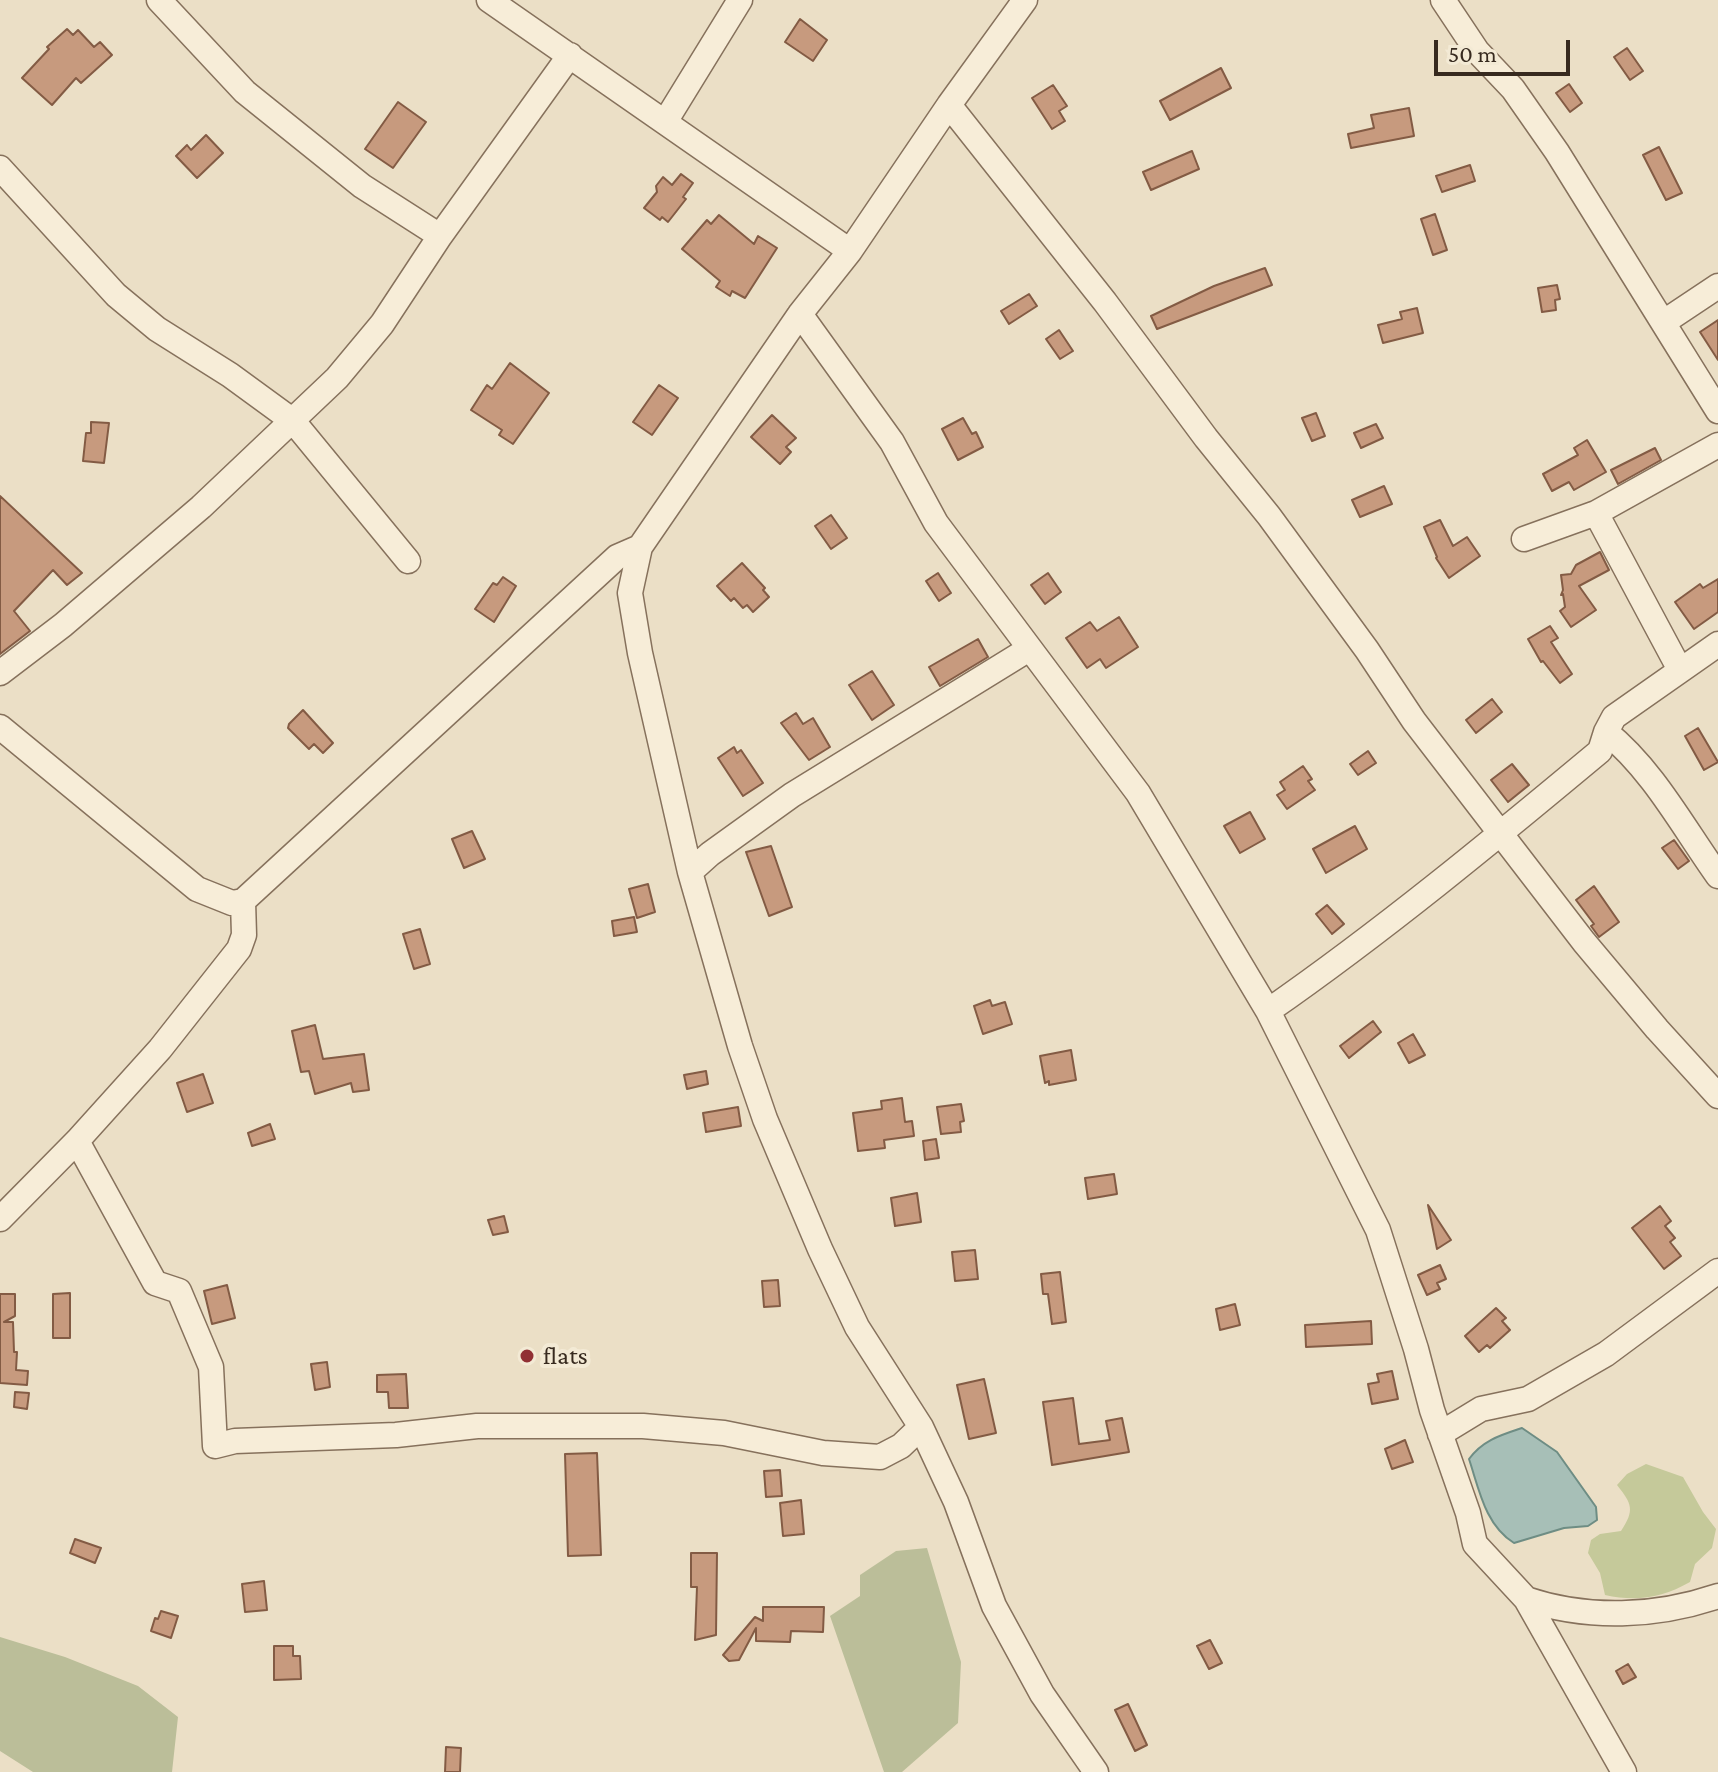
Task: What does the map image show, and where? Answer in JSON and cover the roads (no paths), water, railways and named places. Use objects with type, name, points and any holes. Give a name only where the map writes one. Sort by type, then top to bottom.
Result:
[{"type":"street","points":[[159,0],[245,92],[362,186],[440,236]]},
{"type":"street","points":[[489,0],[850,251]]},
{"type":"street","points":[[665,122],[740,0]]},
{"type":"street","points":[[1025,0],[850,251],[800,314],[640,547],[630,593],[640,653],[690,872],[740,1046],[765,1119],[857,1327],[921,1427],[956,1502],[994,1606],[1042,1694],[1096,1772]]},
{"type":"street","points":[[1443,0],[1477,51],[1513,89],[1557,152],[1718,411]]},
{"type":"street","points":[[0,673],[63,625],[190,517],[337,378],[382,324],[440,236],[570,55]]},
{"type":"street","points":[[949,105],[1269,516],[1367,650],[1414,721],[1584,942],[1718,1096]]},
{"type":"street","points":[[0,168],[116,295],[157,329],[230,375],[293,421],[408,561]]},
{"type":"street","points":[[1664,322],[1718,286]]},
{"type":"street","points":[[800,314],[892,442],[936,523],[1138,793],[1268,1011],[1378,1230],[1440,1434],[1468,1513],[1475,1544],[1526,1599],[1624,1772]]},
{"type":"street","points":[[1524,539],[1596,513],[1718,445]]},
{"type":"street","points":[[1596,513],[1680,670]]},
{"type":"street","points":[[0,727],[197,889],[232,903],[243,901],[617,557],[640,547]]},
{"type":"street","points":[[1268,1011],[1365,942],[1501,834],[1600,751],[1614,717],[1718,644]]},
{"type":"street","points":[[690,872],[792,795],[1029,649]]},
{"type":"street","points":[[1606,732],[1623,746],[1667,801],[1718,876]]},
{"type":"street","points":[[0,1219],[77,1141],[160,1049],[239,949],[244,935],[243,901]]},
{"type":"street","points":[[77,1141],[155,1283],[179,1291],[211,1367],[215,1446],[235,1441],[396,1435],[477,1426],[643,1426],[724,1433],[823,1453],[880,1457],[901,1446],[921,1427]]},
{"type":"street","points":[[1440,1434],[1481,1409],[1528,1399],[1593,1362],[1718,1271]]},
{"type":"street","points":[[1526,1599],[1559,1610],[1623,1614],[1685,1607],[1718,1596]]},
{"type":"water","points":[[1522,1428],[1557,1452],[1596,1507],[1597,1520],[1588,1526],[1564,1528],[1514,1543],[1496,1526],[1484,1506],[1469,1459],[1486,1443]]},
{"type":"place","name":"flats","points":[[527,1356]]}]
